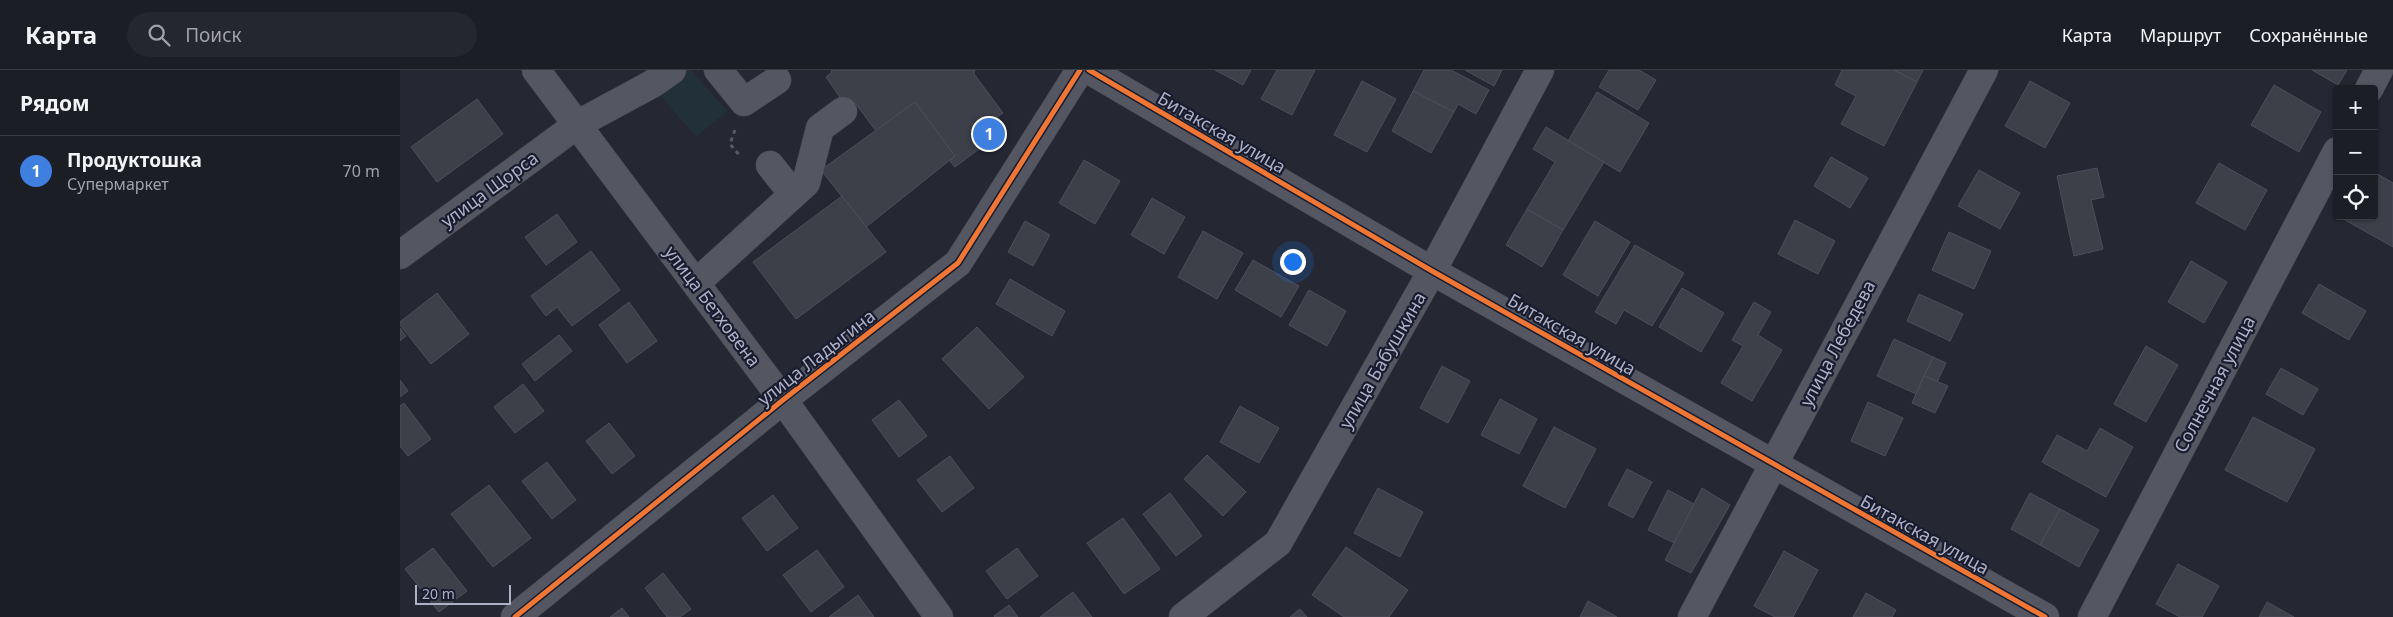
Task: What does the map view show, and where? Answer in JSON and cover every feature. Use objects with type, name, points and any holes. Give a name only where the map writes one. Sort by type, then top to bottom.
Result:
[{"type":"street","name":"улица Бетховена","points":[[536,70],[783,400],[939,617]]},
{"type":"street","name":"улица Щорса","points":[[400,255],[578,124],[652,84],[672,70]]},
{"type":"street","points":[[718,70],[744,102],[777,80]]},
{"type":"street","name":"улица Ладыгина","points":[[515,617],[783,400],[958,262],[1080,70]]},
{"type":"street","name":"Битакская улица","points":[[1089,70],[1432,271],[2045,617]]},
{"type":"street","name":"улица Бабушкина","points":[[1183,617],[1278,543],[1432,271],[1540,70]]},
{"type":"street","name":"улица Лебедева","points":[[1692,617],[1984,70]]},
{"type":"street","points":[[2371,85],[2379,70]]},
{"type":"street","points":[[696,283],[806,183],[820,128],[843,111]]},
{"type":"street","name":"Солнечная улица","points":[[2092,617],[2333,159]]},
{"type":"street","points":[[770,165],[793,194]]},
{"type":"path","points":[[744,102],[730,144],[756,175],[770,165]]},
{"type":"shaded area","points":[[679,70],[691,70],[727,111],[696,137],[655,89]]},
{"type":"building","points":[[831,70],[975,70],[974,74],[1003,113],[997,117],[1006,129],[955,167],[950,161],[955,156],[915,102],[876,131],[856,104],[844,103],[826,77],[832,72]]},
{"type":"building","points":[[1215,70],[1251,70],[1243,85]]},
{"type":"building","points":[[1277,70],[1315,70],[1292,115],[1261,99]]},
{"type":"building","points":[[1424,70],[1451,70],[1489,90],[1476,114],[1458,104],[1454,112],[1413,91]]},
{"type":"building","points":[[1465,70],[1502,70],[1494,86]]},
{"type":"building","points":[[1609,70],[1639,70],[1656,80],[1638,110],[1599,87]]},
{"type":"building","points":[[1842,70],[1894,70],[1917,82],[1884,146],[1841,124],[1856,96],[1835,85]]},
{"type":"building","points":[[1894,70],[1923,70],[1917,82]]},
{"type":"building","points":[[2312,70],[2347,70],[2338,85]]},
{"type":"building","points":[[1362,81],[1396,99],[1367,152],[1334,135]]},
{"type":"building","points":[[2030,81],[2070,103],[2045,148],[2005,126]]},
{"type":"building","points":[[2274,85],[2321,112],[2299,152],[2251,125]]},
{"type":"building","points":[[1413,91],[1454,112],[1431,153],[1392,131]]},
{"type":"building","points":[[1597,92],[1649,123],[1620,172],[1568,141]]},
{"type":"building","points":[[477,99],[503,134],[437,182],[411,147]]},
{"type":"building","points":[[915,102],[955,156],[866,227],[821,170]]},
{"type":"building","points":[[1546,127],[1604,162],[1563,230],[1527,209],[1555,162],[1533,149]]},
{"type":"building","points":[[1831,157],[1868,178],[1850,208],[1814,186]]},
{"type":"building","points":[[1084,160],[1120,181],[1095,224],[1059,203]]},
{"type":"building","points":[[2219,163],[2267,190],[2245,230],[2196,203]]},
{"type":"building","points":[[2097,168],[2104,197],[2091,200],[2103,249],[2074,256],[2057,176]]},
{"type":"building","points":[[1979,170],[2020,193],[2000,229],[1958,206]]},
{"type":"building","points":[[2378,174],[2393,183],[2393,247],[2345,220],[2378,220]]},
{"type":"building","points":[[842,196],[886,252],[796,319],[753,262]]},
{"type":"building","points":[[1152,198],[1185,217],[1164,254],[1131,235]]},
{"type":"building","points":[[1527,209],[1563,230],[1542,267],[1506,245]]},
{"type":"building","points":[[557,214],[577,242],[546,265],[525,237]]},
{"type":"building","points":[[1795,220],[1835,241],[1818,274],[1778,254]]},
{"type":"building","points":[[1025,221],[1050,235],[1033,266],[1008,252]]},
{"type":"building","points":[[1595,221],[1630,242],[1598,296],[1563,275]]},
{"type":"building","points":[[1203,231],[1243,253],[1217,299],[1178,277]]},
{"type":"building","points":[[1949,232],[1991,251],[1974,289],[1932,270]]},
{"type":"building","points":[[1635,245],[1684,273],[1652,326],[1624,310],[1616,324],[1595,312]]},
{"type":"building","points":[[591,251],[620,290],[572,326],[557,307],[546,316],[531,296]]},
{"type":"building","points":[[1253,260],[1299,286],[1281,317],[1235,290]]},
{"type":"building","points":[[2191,261],[2227,282],[2204,323],[2168,302]]},
{"type":"building","points":[[1010,279],[1065,311],[1052,336],[996,304]]},
{"type":"building","points":[[2319,284],[2366,311],[2349,340],[2302,313]]},
{"type":"building","points":[[1682,288],[1724,313],[1701,352],[1659,327]]},
{"type":"building","points":[[1309,290],[1346,311],[1327,346],[1289,325]]},
{"type":"building","points":[[437,293],[469,334],[431,364],[400,325],[400,322]]},
{"type":"building","points":[[1919,294],[1963,314],[1950,341],[1907,321]]},
{"type":"building","points":[[629,302],[657,341],[627,363],[599,325]]},
{"type":"building","points":[[1754,302],[1771,312],[1758,335],[1782,350],[1752,401],[1721,383],[1743,346],[1732,340]]},
{"type":"building","points":[[977,327],[1024,377],[989,409],[942,359]]},
{"type":"building","points":[[400,328],[406,336],[400,341]]},
{"type":"building","points":[[559,335],[572,351],[535,381],[522,364]]},
{"type":"building","points":[[1894,339],[1933,357],[1916,394],[1877,376]]},
{"type":"building","points":[[2146,346],[2178,365],[2146,422],[2114,404]]},
{"type":"building","points":[[1933,357],[1946,363],[1937,382],[1924,376]]},
{"type":"building","points":[[1442,366],[1470,381],[1448,423],[1420,408]]},
{"type":"building","points":[[2281,368],[2318,389],[2303,415],[2266,394]]},
{"type":"building","points":[[1924,376],[1948,386],[1935,413],[1912,403]]},
{"type":"building","points":[[400,380],[408,391],[400,397]]},
{"type":"building","points":[[523,384],[544,411],[515,433],[494,407]]},
{"type":"building","points":[[1500,399],[1537,419],[1519,454],[1481,435]]},
{"type":"building","points":[[899,400],[927,436],[899,457],[872,420]]},
{"type":"building","points":[[1868,402],[1903,418],[1885,456],[1851,441]]},
{"type":"building","points":[[404,403],[431,439],[408,456],[400,446],[400,406]]},
{"type":"building","points":[[1240,406],[1279,428],[1259,463],[1220,442]]},
{"type":"building","points":[[2253,417],[2315,449],[2287,502],[2225,470]]},
{"type":"building","points":[[609,423],[635,456],[612,474],[586,441]]},
{"type":"building","points":[[1554,427],[1596,449],[1565,508],[1523,486]]},
{"type":"building","points":[[2100,428],[2133,447],[2106,497],[2042,462],[2057,435],[2087,451]]},
{"type":"building","points":[[1207,455],[1246,492],[1223,516],[1184,479]]},
{"type":"building","points":[[950,456],[974,488],[942,512],[917,480]]},
{"type":"building","points":[[547,462],[576,500],[552,519],[522,481]]},
{"type":"building","points":[[1627,469],[1652,482],[1633,518],[1608,505]]},
{"type":"building","points":[[489,485],[531,538],[493,567],[451,514]]},
{"type":"building","points":[[1378,488],[1423,512],[1400,557],[1354,533]]},
{"type":"building","points":[[1702,488],[1730,505],[1691,573],[1665,560]]},
{"type":"building","points":[[1668,490],[1694,504],[1674,543],[1648,530]]},
{"type":"building","points":[[1170,493],[1202,536],[1176,556],[1143,514]]},
{"type":"building","points":[[2030,493],[2060,509],[2040,545],[2011,529]]},
{"type":"building","points":[[773,495],[798,528],[767,551],[742,518]]},
{"type":"building","points":[[2060,509],[2099,530],[2079,567],[2040,545]]},
{"type":"building","points":[[1123,518],[1160,569],[1124,594],[1087,543]]},
{"type":"building","points":[[1346,547],[1408,590],[1389,617],[1344,617],[1312,595]]},
{"type":"building","points":[[433,548],[467,591],[439,612],[405,569]]},
{"type":"building","points":[[1017,548],[1038,576],[1007,599],[986,571]]},
{"type":"building","points":[[817,550],[844,587],[811,612],[783,575]]},
{"type":"building","points":[[1784,551],[1818,570],[1793,617],[1775,617],[1754,606]]},
{"type":"building","points":[[2178,564],[2219,586],[2202,617],[2180,617],[2156,604]]},
{"type":"building","points":[[663,573],[691,609],[680,617],[667,617],[645,588]]},
{"type":"building","points":[[1073,592],[1092,617],[1040,617]]},
{"type":"building","points":[[1866,593],[1896,610],[1892,617],[1853,617]]},
{"type":"building","points":[[858,595],[874,617],[829,617]]},
{"type":"building","points":[[1588,601],[1617,617],[1580,617]]},
{"type":"building","points":[[2267,602],[2294,617],[2259,617]]},
{"type":"building","points":[[1009,605],[1018,617],[994,616]]},
{"type":"building","points":[[622,608],[629,617],[610,617]]},
{"type":"building","points":[[1300,609],[1307,617],[1290,617]]},
{"type":"cycle path","points":[[515,617],[783,400],[958,263],[1080,70]]},
{"type":"cycle path","points":[[1089,70],[1432,271],[2045,617]]},
{"type":"place","name":"Продуктошка","points":[[989,134]]}]
